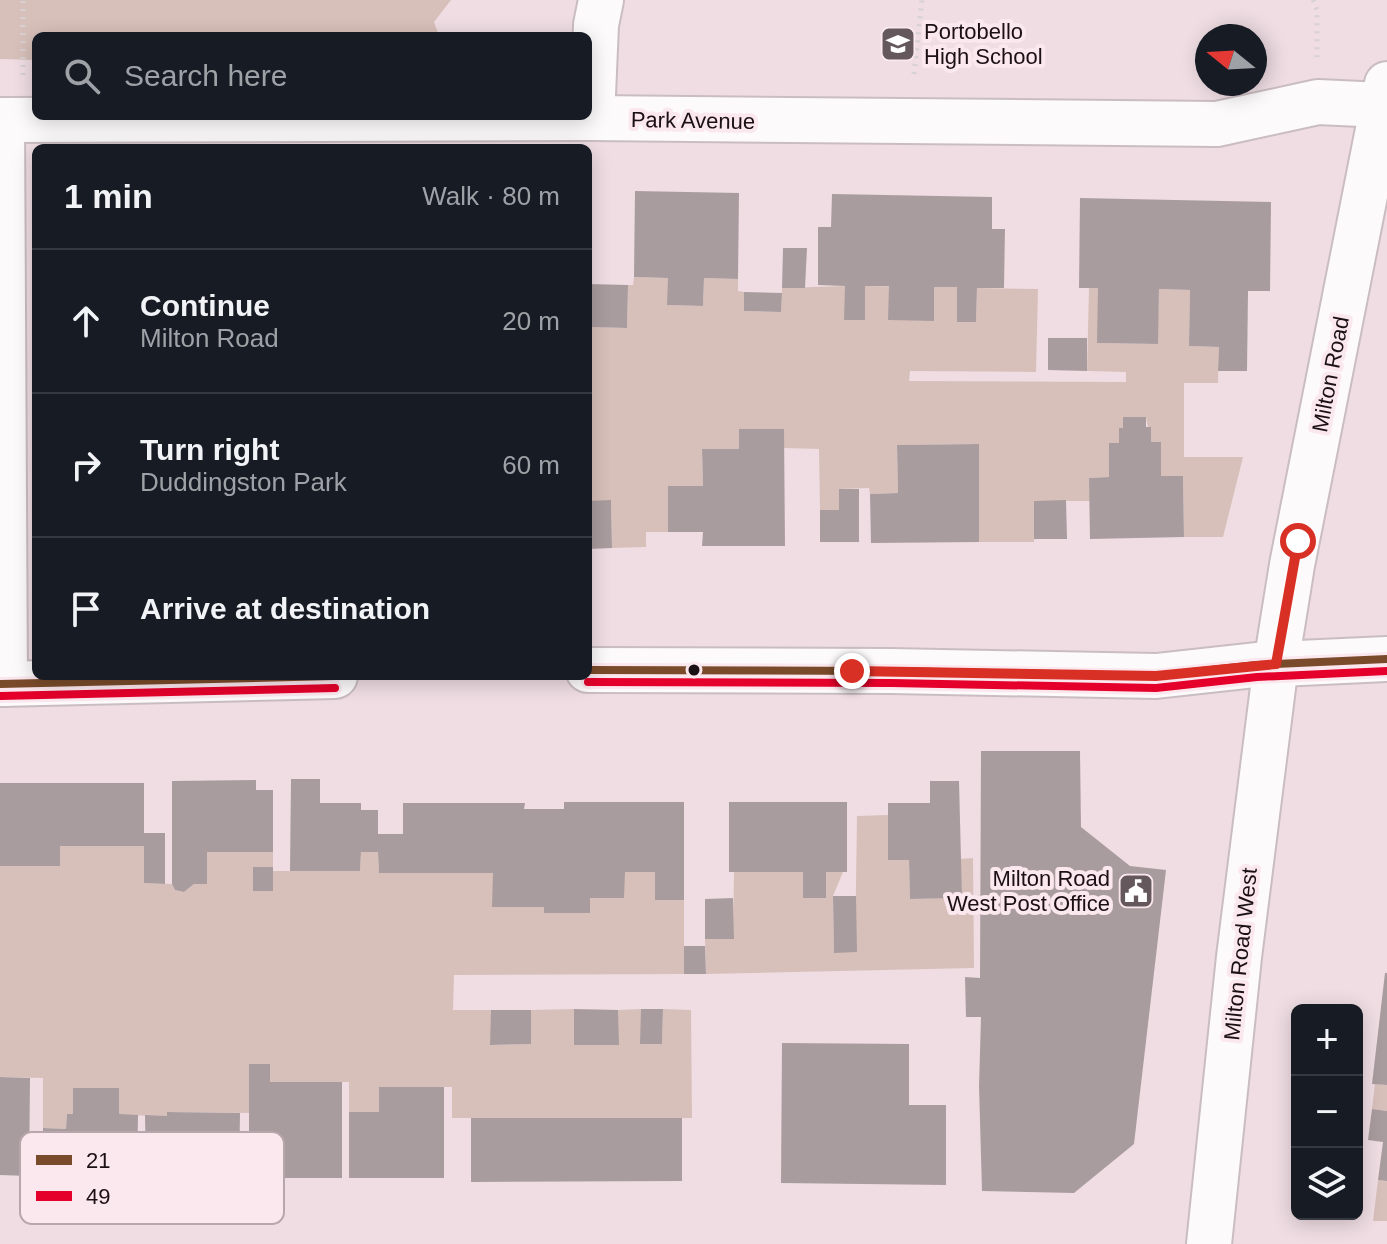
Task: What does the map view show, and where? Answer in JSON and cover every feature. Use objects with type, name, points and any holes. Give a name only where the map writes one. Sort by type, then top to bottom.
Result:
[{"type":"main road","points":[[592,118],[596,25],[601,0]]},
{"type":"main road","name":"Park Avenue","points":[[592,118],[1217,124],[1318,102],[1385,95]]},
{"type":"main road","name":"Milton Road","points":[[1276,664],[1292,565],[1385,95]]},
{"type":"main road","name":"Park Avenue","points":[[8,120],[32,120]]},
{"type":"main road","points":[[8,120],[2,684],[168,680]]},
{"type":"main road","points":[[592,670],[1156,676],[1276,664],[1387,659]]},
{"type":"main road","name":"Milton Road West","points":[[1209,1244],[1241,942],[1276,664]]},
{"type":"path","points":[[8,120],[23,0]]},
{"type":"path","points":[[910,123],[922,0]]},
{"type":"path","points":[[1313,0],[1317,10],[1318,102]]},
{"type":"shaded area","points":[[0,0],[451,0],[434,22],[438,32],[32,32],[32,60],[0,59]]},
{"type":"shaded area","points":[[634,277],[668,278],[668,305],[703,306],[704,278],[738,279],[738,291],[744,292],[744,311],[781,312],[782,288],[845,286],[865,320],[865,286],[957,287],[957,322],[976,322],[977,288],[1038,289],[1036,372],[910,371],[909,381],[1126,382],[1126,372],[1087,371],[1089,288],[1098,288],[1098,343],[1157,344],[1159,289],[1190,290],[1189,346],[1219,347],[1218,383],[1184,383],[1184,457],[1243,457],[1223,537],[1184,537],[1183,476],[1161,476],[1161,442],[1151,442],[1146,417],[1124,417],[1123,428],[1119,429],[1119,443],[1109,444],[1109,477],[1089,478],[1090,501],[1034,501],[1034,542],[979,542],[978,444],[897,445],[898,493],[870,494],[869,488],[840,489],[839,510],[820,510],[819,449],[784,448],[784,429],[739,429],[739,449],[702,449],[703,486],[668,486],[668,532],[646,532],[646,547],[612,548],[611,501],[592,501],[592,327],[627,328],[628,285],[633,285]]},
{"type":"shaded area","points":[[888,815],[909,860],[910,899],[961,898],[960,859],[973,858],[974,968],[706,974],[705,939],[733,939],[734,872],[803,872],[803,898],[825,898],[826,872],[843,872],[833,896],[834,952],[855,952],[857,816]]},
{"type":"shaded area","points":[[60,846],[144,846],[144,883],[172,884],[175,890],[184,892],[194,884],[207,884],[207,852],[273,852],[273,867],[253,867],[253,891],[272,891],[273,871],[360,871],[361,852],[378,852],[379,873],[493,873],[493,907],[544,907],[544,913],[589,913],[590,898],[625,872],[655,872],[655,900],[684,900],[684,974],[454,975],[453,1010],[491,1010],[491,1045],[531,1044],[531,1010],[574,1009],[618,1045],[618,1010],[641,1009],[641,1044],[662,1044],[663,1009],[691,1010],[692,1118],[452,1118],[452,1087],[380,1087],[379,1112],[349,1112],[349,1082],[270,1082],[270,1064],[250,1064],[249,1113],[167,1112],[167,1116],[67,1114],[66,1129],[43,1128],[43,1078],[0,1077],[0,866],[60,866]]},
{"type":"shaded area","points":[[1375,1084],[1387,1085],[1387,1111],[1372,1109]]},
{"type":"shaded area","points":[[1378,1180],[1387,1181],[1387,1221],[1373,1221]]},
{"type":"building","points":[[635,191],[739,193],[738,279],[704,278],[703,306],[667,305],[668,278],[634,277]]},
{"type":"building","points":[[832,194],[992,197],[992,229],[1005,229],[1004,288],[977,288],[976,322],[957,322],[957,287],[934,287],[934,321],[888,320],[889,286],[865,286],[865,320],[844,320],[845,286],[818,285],[818,227],[831,227]]},
{"type":"building","points":[[1080,198],[1271,202],[1270,291],[1248,291],[1247,371],[1218,371],[1219,347],[1189,346],[1190,290],[1159,289],[1158,344],[1097,343],[1098,288],[1079,288]]},
{"type":"building","points":[[783,248],[807,248],[805,288],[782,288]]},
{"type":"building","points":[[592,284],[628,285],[627,328],[592,327]]},
{"type":"building","points":[[744,292],[782,293],[781,312],[744,311]]},
{"type":"building","points":[[1048,338],[1087,338],[1087,371],[1048,370]]},
{"type":"building","points":[[1123,417],[1146,417],[1146,427],[1151,427],[1151,442],[1161,442],[1161,476],[1183,476],[1184,537],[1090,539],[1089,478],[1109,477],[1109,443],[1119,443]]},
{"type":"building","points":[[739,429],[784,429],[785,546],[702,546],[703,532],[668,532],[668,486],[703,486],[702,449],[739,449]]},
{"type":"building","points":[[979,444],[979,542],[871,543],[870,494],[898,493],[897,445]]},
{"type":"building","points":[[839,489],[859,489],[859,542],[820,542],[820,510],[839,510]]},
{"type":"building","points":[[611,500],[612,548],[592,549],[592,501]]},
{"type":"building","points":[[1066,500],[1067,539],[1034,539],[1034,501]]},
{"type":"building","points":[[981,751],[1080,751],[1081,827],[1130,866],[1166,870],[1134,1144],[1074,1193],[982,1191],[981,1017],[966,1017],[965,977],[980,978]]},
{"type":"building","points":[[291,779],[320,779],[320,803],[361,803],[361,810],[378,810],[378,834],[403,834],[403,803],[525,803],[524,809],[564,809],[564,802],[684,802],[684,900],[655,900],[655,872],[625,872],[624,898],[590,898],[590,913],[544,913],[544,907],[492,907],[493,873],[379,873],[378,852],[361,852],[360,871],[290,871]]},
{"type":"building","points":[[256,780],[256,790],[273,790],[273,852],[207,852],[207,884],[194,884],[184,892],[175,890],[172,884],[172,781]]},
{"type":"building","points":[[930,781],[959,781],[962,898],[910,899],[909,860],[888,860],[888,803],[930,803]]},
{"type":"building","points":[[0,783],[144,783],[144,833],[165,833],[165,884],[144,883],[144,846],[60,846],[60,866],[0,866]]},
{"type":"building","points":[[729,802],[847,802],[847,872],[826,872],[826,898],[803,898],[803,872],[729,872]]},
{"type":"building","points":[[253,867],[273,867],[273,891],[253,891]]},
{"type":"building","points":[[833,896],[856,896],[857,952],[834,953]]},
{"type":"building","points":[[733,898],[734,939],[705,939],[705,899]]},
{"type":"building","points":[[684,946],[705,946],[706,974],[684,974]]},
{"type":"building","points":[[1387,973],[1387,1085],[1372,1084]]},
{"type":"building","points":[[574,1009],[618,1010],[619,1045],[574,1045]]},
{"type":"building","points":[[641,1009],[663,1009],[662,1044],[640,1044]]},
{"type":"building","points":[[491,1010],[531,1010],[531,1044],[490,1045]]},
{"type":"building","points":[[782,1043],[909,1044],[909,1105],[946,1105],[946,1185],[781,1183]]},
{"type":"building","points":[[249,1064],[270,1064],[270,1082],[342,1082],[342,1178],[284,1178],[284,1132],[249,1132]]},
{"type":"building","points":[[0,1077],[30,1078],[29,1132],[20,1132],[20,1176],[0,1175]]},
{"type":"building","points":[[379,1087],[444,1087],[444,1178],[349,1178],[349,1112],[379,1112]]},
{"type":"building","points":[[73,1088],[119,1088],[119,1114],[138,1115],[138,1132],[43,1132],[43,1128],[66,1129],[67,1114],[73,1114]]},
{"type":"building","points":[[1372,1109],[1387,1111],[1387,1181],[1378,1180],[1383,1142],[1368,1140]]},
{"type":"building","points":[[167,1112],[240,1113],[240,1132],[145,1132],[145,1115],[167,1116]]},
{"type":"building","points":[[471,1118],[682,1118],[682,1181],[471,1182]]},
{"type":"transit line","name":"21","points":[[592,670],[1156,676],[1256,665],[1387,659]]},
{"type":"transit line","name":"49","points":[[588,682],[1156,688],[1257,677],[1387,671]]},
{"type":"transit line","name":"21","points":[[0,684],[168,680]]},
{"type":"transit line","name":"49","points":[[0,696],[335,688]]},
{"type":"place","name":"Portobello High School","points":[[898,44]]},
{"type":"place","name":"Milton Road West Post Office","points":[[1136,891]]},
{"type":"route","points":[[852,671],[1156,676],[1276,664],[1298,541]]}]
